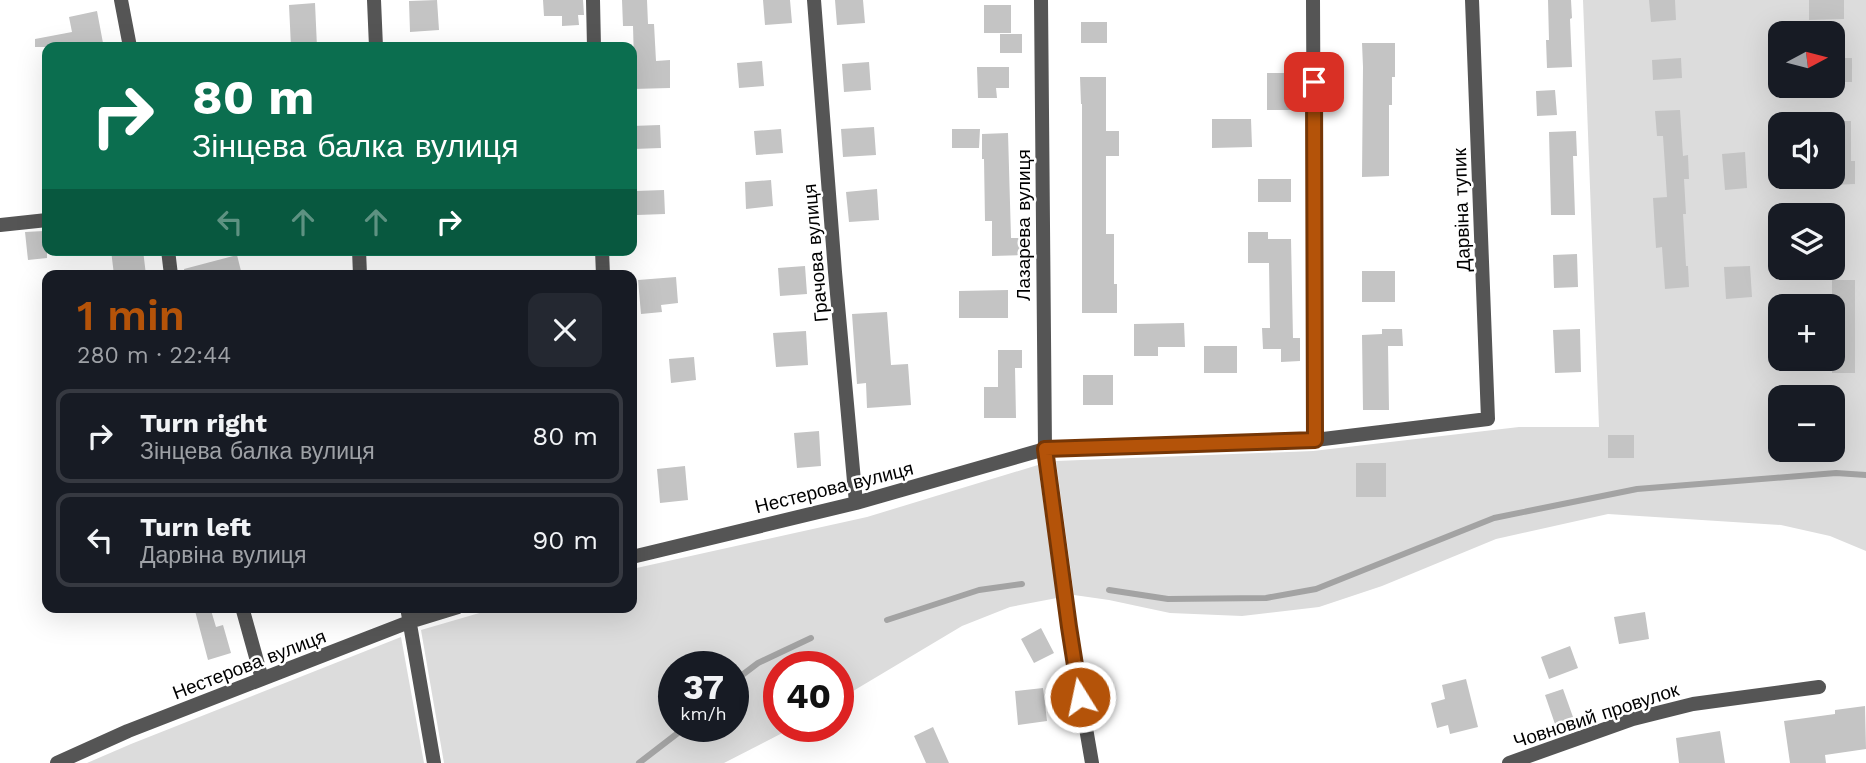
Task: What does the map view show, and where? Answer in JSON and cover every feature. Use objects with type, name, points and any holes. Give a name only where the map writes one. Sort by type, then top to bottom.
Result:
[{"type":"street","points":[[121,0],[129,42]]},
{"type":"street","points":[[374,0],[376,42]]},
{"type":"street","points":[[593,0],[594,42]]},
{"type":"street","name":"Грачова вулиця","points":[[814,0],[856,503]]},
{"type":"street","name":"Лазарева вулиця","points":[[1041,0],[1045,449]]},
{"type":"street","points":[[1313,0],[1315,440]]},
{"type":"street","name":"Дарвіна тупик","points":[[1472,0],[1488,419]]},
{"type":"street","points":[[0,225],[42,221]]},
{"type":"street","name":"Нестерова вулиця","points":[[637,556],[856,503],[1045,449],[1315,440],[1488,419]]},
{"type":"street","points":[[1045,449],[1073,653],[1092,763]]},
{"type":"street","points":[[244,613],[262,679]]},
{"type":"street","points":[[408,614],[434,763]]},
{"type":"street","name":"Нестерова вулиця","points":[[57,763],[262,679],[408,614]]},
{"type":"street","name":"Човновий провулок","points":[[1509,763],[1633,719],[1681,707],[1819,687]]},
{"type":"shaded area","points":[[1583,0],[1866,0],[1866,551],[1830,536],[1781,525],[1608,514],[1496,539],[1382,586],[1319,607],[1242,616],[1170,613],[1074,595],[1056,461],[1313,451],[1519,427],[1599,427]]},
{"type":"shaded area","points":[[1038,465],[1057,598],[1010,607],[962,626],[854,690],[854,651],[763,651],[765,742],[724,763],[444,763],[421,630],[479,613],[637,613],[637,568],[867,517]]},
{"type":"shaded area","points":[[401,637],[424,763],[87,763],[131,744]]},
{"type":"building","points":[[437,0],[439,30],[410,32],[409,1]]},
{"type":"building","points":[[543,0],[583,0],[584,15],[578,15],[579,25],[562,26],[562,16],[544,16]]},
{"type":"building","points":[[622,0],[647,0],[648,24],[654,24],[656,61],[670,60],[670,88],[637,89],[637,42],[633,42],[633,26],[623,26]]},
{"type":"building","points":[[763,0],[790,0],[792,23],[765,25]]},
{"type":"building","points":[[835,0],[863,0],[865,23],[837,25]]},
{"type":"building","points":[[1548,0],[1571,0],[1572,67],[1547,68]]},
{"type":"building","points":[[1649,0],[1675,0],[1676,20],[1651,22]]},
{"type":"building","points":[[1809,0],[1844,0],[1844,19],[1809,20]]},
{"type":"building","points":[[315,3],[317,42],[291,42],[289,5]]},
{"type":"building","points":[[984,5],[1011,5],[1011,33],[984,33]]},
{"type":"building","points":[[97,11],[103,42],[42,42],[42,47],[35,47],[35,39],[72,32],[69,17]]},
{"type":"building","points":[[1081,22],[1107,22],[1107,43],[1081,43]]},
{"type":"building","points":[[1000,34],[1022,34],[1022,53],[1000,53]]},
{"type":"building","points":[[1362,43],[1395,43],[1395,77],[1392,77],[1392,105],[1389,105],[1389,176],[1362,177]]},
{"type":"building","points":[[1681,58],[1682,78],[1653,80],[1652,60]]},
{"type":"building","points":[[1845,58],[1852,58],[1852,82],[1845,82]]},
{"type":"building","points":[[762,61],[764,86],[739,88],[737,63]]},
{"type":"building","points":[[869,62],[871,90],[844,92],[842,64]]},
{"type":"building","points":[[977,67],[1009,67],[1009,88],[996,88],[997,98],[978,98]]},
{"type":"building","points":[[1267,73],[1293,73],[1293,110],[1267,110]]},
{"type":"building","points":[[1080,77],[1106,77],[1106,131],[1119,131],[1119,156],[1106,156],[1106,234],[1114,234],[1117,313],[1082,313]]},
{"type":"building","points":[[1555,90],[1557,115],[1537,116],[1536,91]]},
{"type":"building","points":[[1680,110],[1683,156],[1688,155],[1689,179],[1684,179],[1686,214],[1683,214],[1689,287],[1665,289],[1662,247],[1656,248],[1653,198],[1667,197],[1663,136],[1657,136],[1655,111]]},
{"type":"building","points":[[1212,119],[1251,119],[1252,147],[1212,148]]},
{"type":"building","points":[[1845,121],[1851,121],[1851,161],[1855,161],[1855,184],[1845,184]]},
{"type":"building","points":[[660,125],[661,148],[637,149],[637,126]]},
{"type":"building","points":[[874,127],[876,155],[843,157],[841,129]]},
{"type":"building","points":[[781,129],[783,153],[756,155],[754,131]]},
{"type":"building","points":[[952,129],[980,129],[979,148],[952,148]]},
{"type":"building","points":[[1576,131],[1577,156],[1573,156],[1575,215],[1551,215],[1549,132]]},
{"type":"building","points":[[1008,133],[1011,238],[1024,238],[1024,255],[992,256],[992,221],[985,221],[982,134]]},
{"type":"building","points":[[1745,152],[1747,188],[1725,190],[1722,154]]},
{"type":"building","points":[[1258,179],[1291,179],[1291,202],[1258,202]]},
{"type":"building","points":[[771,180],[773,206],[746,209],[745,182]]},
{"type":"building","points":[[877,189],[879,220],[849,222],[846,192]]},
{"type":"building","points":[[664,190],[665,214],[637,215],[637,191]]},
{"type":"building","points":[[42,231],[42,256],[47,258],[28,260],[25,232]]},
{"type":"building","points":[[1248,232],[1268,232],[1268,239],[1291,239],[1293,338],[1300,338],[1300,361],[1281,362],[1281,349],[1263,349],[1262,328],[1270,328],[1269,263],[1248,263]]},
{"type":"building","points":[[1577,254],[1578,287],[1554,288],[1553,255]]},
{"type":"building","points":[[112,256],[144,256],[145,270],[113,270]]},
{"type":"building","points":[[237,256],[241,270],[184,270]]},
{"type":"building","points":[[805,266],[807,294],[780,296],[778,268]]},
{"type":"building","points":[[1750,266],[1752,297],[1726,299],[1724,267]]},
{"type":"building","points":[[1362,271],[1395,271],[1395,302],[1362,302]]},
{"type":"building","points":[[676,277],[678,303],[661,305],[662,312],[641,314],[638,280]]},
{"type":"building","points":[[1832,280],[1855,280],[1855,373],[1832,373],[1845,371],[1845,294],[1832,294]]},
{"type":"building","points":[[1008,290],[1008,318],[959,318],[959,291]]},
{"type":"building","points":[[887,312],[891,365],[908,364],[911,405],[867,408],[866,383],[857,384],[852,314]]},
{"type":"building","points":[[1184,323],[1185,347],[1158,347],[1158,356],[1134,356],[1134,324]]},
{"type":"building","points":[[1382,329],[1402,329],[1403,346],[1388,346],[1389,410],[1363,410],[1362,335],[1382,334]]},
{"type":"building","points":[[1580,329],[1581,372],[1555,373],[1553,330]]},
{"type":"building","points":[[806,331],[808,365],[776,367],[773,333]]},
{"type":"building","points":[[1204,346],[1237,346],[1237,373],[1204,373]]},
{"type":"building","points":[[998,350],[1022,350],[1022,368],[1015,368],[1016,418],[984,418],[984,387],[998,387]]},
{"type":"building","points":[[694,357],[696,380],[671,383],[669,359]]},
{"type":"building","points":[[1083,375],[1113,375],[1113,405],[1083,405]]},
{"type":"building","points":[[819,431],[821,466],[797,468],[794,433]]},
{"type":"building","points":[[1608,435],[1634,435],[1634,458],[1608,458]]},
{"type":"building","points":[[1356,463],[1386,463],[1386,497],[1356,497]]},
{"type":"building","points":[[685,466],[688,500],[660,503],[657,469]]},
{"type":"building","points":[[1645,612],[1649,639],[1619,644],[1614,617]]},
{"type":"building","points":[[196,613],[212,613],[216,627],[223,625],[231,653],[208,660]]},
{"type":"building","points":[[1041,628],[1054,653],[1034,663],[1021,639]]},
{"type":"building","points":[[1570,646],[1578,668],[1549,679],[1541,657]]},
{"type":"building","points":[[1466,679],[1478,727],[1450,734],[1448,725],[1437,728],[1431,703],[1445,699],[1442,685]]},
{"type":"building","points":[[1043,688],[1047,721],[1018,725],[1015,691]]},
{"type":"building","points":[[1563,689],[1573,717],[1555,724],[1545,695]]},
{"type":"building","points":[[1865,706],[1866,749],[1825,755],[1826,763],[1790,763],[1784,721],[1835,714],[1835,710]]},
{"type":"building","points":[[933,727],[949,763],[926,763],[914,736]]},
{"type":"building","points":[[1720,731],[1725,763],[1679,763],[1676,738]]},
{"type":"waterway","points":[[1109,590],[1168,599],[1266,598],[1316,589],[1494,518],[1637,489],[1836,473],[1866,475]]},
{"type":"waterway","points":[[887,620],[979,590],[1022,584]]},
{"type":"waterway","points":[[749,670],[811,638]]},
{"type":"waterway","points":[[639,763],[666,742]]},
{"type":"route","points":[[1080,697],[1045,449],[1315,440],[1314,82]]}]
